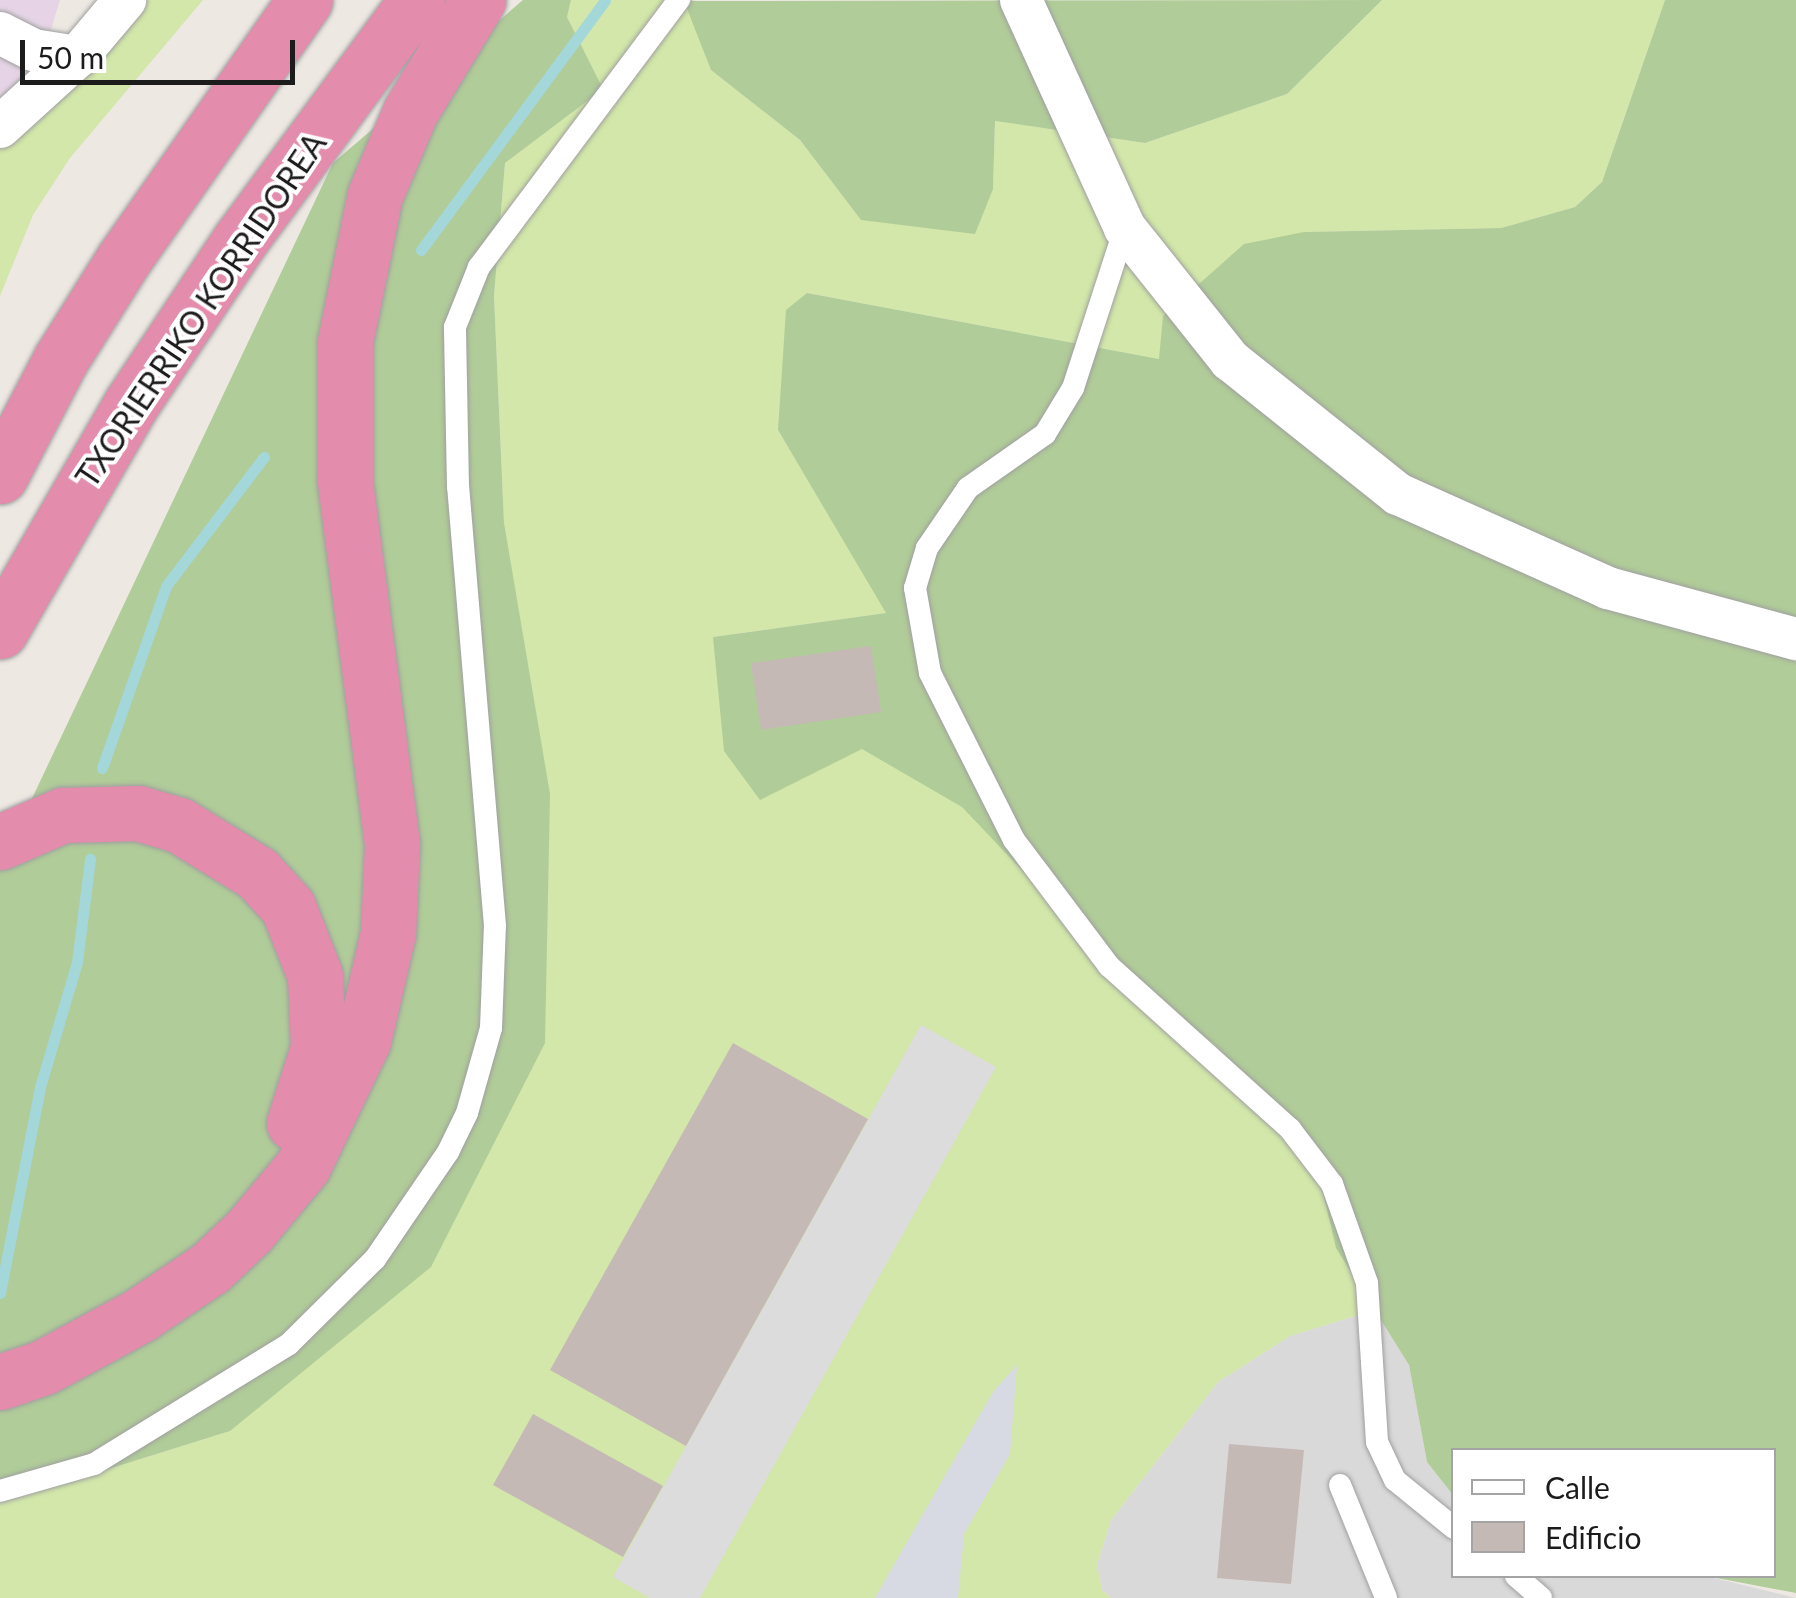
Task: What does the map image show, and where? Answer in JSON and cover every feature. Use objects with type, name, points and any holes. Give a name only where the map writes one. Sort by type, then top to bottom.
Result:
[{"type":"highway","points":[[0,447],[305,0]]},
{"type":"highway","name":"TXORIERRIKO KORRIDOREA","points":[[0,631],[131,404],[240,240],[418,0]]},
{"type":"highway","points":[[0,1382],[44,1368],[140,1315],[210,1268],[303,1166],[344,1086],[382,969],[391,891],[390,799],[345,480],[345,342],[376,195],[410,112],[478,0]]},
{"type":"highway","points":[[0,476],[61,359]]},
{"type":"highway","points":[[0,842],[63,815],[106,810],[178,825],[267,884],[303,936],[315,976],[318,1048],[294,1123],[259,1182],[140,1315]]},
{"type":"street","points":[[0,128],[76,57],[126,0]]},
{"type":"street","points":[[1021,0],[1125,228],[1230,360],[1398,494],[1608,588],[1796,639]]},
{"type":"street","points":[[0,33],[32,50],[76,57]]},
{"type":"lane","points":[[0,1491],[104,1459],[288,1344],[375,1259],[467,1114],[491,1028],[496,958],[457,470],[456,327],[478,267],[679,0]]},
{"type":"lane","points":[[1125,228],[1073,388],[1045,434],[968,488],[926,548],[915,588],[930,673],[1014,840],[1110,966],[1290,1129],[1332,1184],[1366,1283],[1384,1462],[1409,1495],[1451,1526]]},
{"type":"lane","points":[[1340,1485],[1386,1598]]},
{"type":"lane","points":[[1518,1578],[1541,1598]]},
{"type":"shaded area","points":[[0,0],[60,0],[29,101],[0,127]]},
{"type":"shaded area","points":[[921,1025],[996,1067],[700,1598],[650,1598],[613,1577]]},
{"type":"shaded area","points":[[1375,1310],[1409,1365],[1427,1462],[1451,1492],[1451,1578],[1714,1578],[1796,1598],[1111,1598],[1102,1590],[1097,1565],[1111,1520],[1218,1382],[1290,1336]]},
{"type":"shaded area","points":[[1017,1365],[1010,1454],[964,1534],[958,1598],[875,1598],[993,1392]]},
{"type":"green space","points":[[122,0],[203,0],[70,158],[33,215],[0,296],[0,114]]},
{"type":"green space","points":[[523,0],[571,0],[567,17],[603,89],[505,163],[494,296],[504,523],[550,794],[545,1043],[431,1267],[230,1431],[0,1503],[0,866],[333,163]]},
{"type":"green space","points":[[571,0],[687,0],[711,70],[800,140],[861,220],[993,189],[995,121],[1145,143],[1287,94],[1382,0],[1665,0],[1602,182],[1575,207],[1501,228],[1304,232],[1159,359],[807,293],[778,430],[887,613],[713,637],[760,799],[862,748],[963,807],[1149,1004],[1212,1042],[1312,1146],[1375,1310],[1290,1336],[1218,1382],[1111,1520],[1097,1565],[1102,1590],[1111,1598],[0,1598],[0,1503],[230,1431],[504,523],[494,296],[505,163],[602,89],[567,17]]},
{"type":"green space","points":[[1382,0],[1287,94],[1145,143],[995,121],[993,189],[975,234],[861,220],[800,140],[711,70],[684,1]]},
{"type":"green space","points":[[1665,0],[1796,0],[1796,1593],[1717,1578],[1776,1578],[1776,1448],[1451,1448],[1451,1492],[1427,1462],[1409,1365],[1336,1248],[1312,1146],[1212,1042],[1149,1004],[962,807],[862,749],[760,800],[724,751],[713,637],[886,613],[778,430],[786,310],[807,293],[1159,359],[1163,316],[1244,244],[1304,232],[1501,228],[1575,207],[1602,182]]},
{"type":"building","points":[[871,646],[881,712],[761,730],[751,663]]},
{"type":"building","points":[[733,1043],[868,1119],[686,1446],[550,1370]]},
{"type":"building","points":[[533,1414],[663,1486],[623,1557],[493,1485]]},
{"type":"building","points":[[1229,1444],[1304,1450],[1291,1584],[1217,1578]]},
{"type":"waterway","points":[[421,250],[605,0]]},
{"type":"waterway","points":[[102,768],[166,586],[264,457]]},
{"type":"waterway","points":[[0,1293],[40,1087],[77,962],[90,859]]}]
